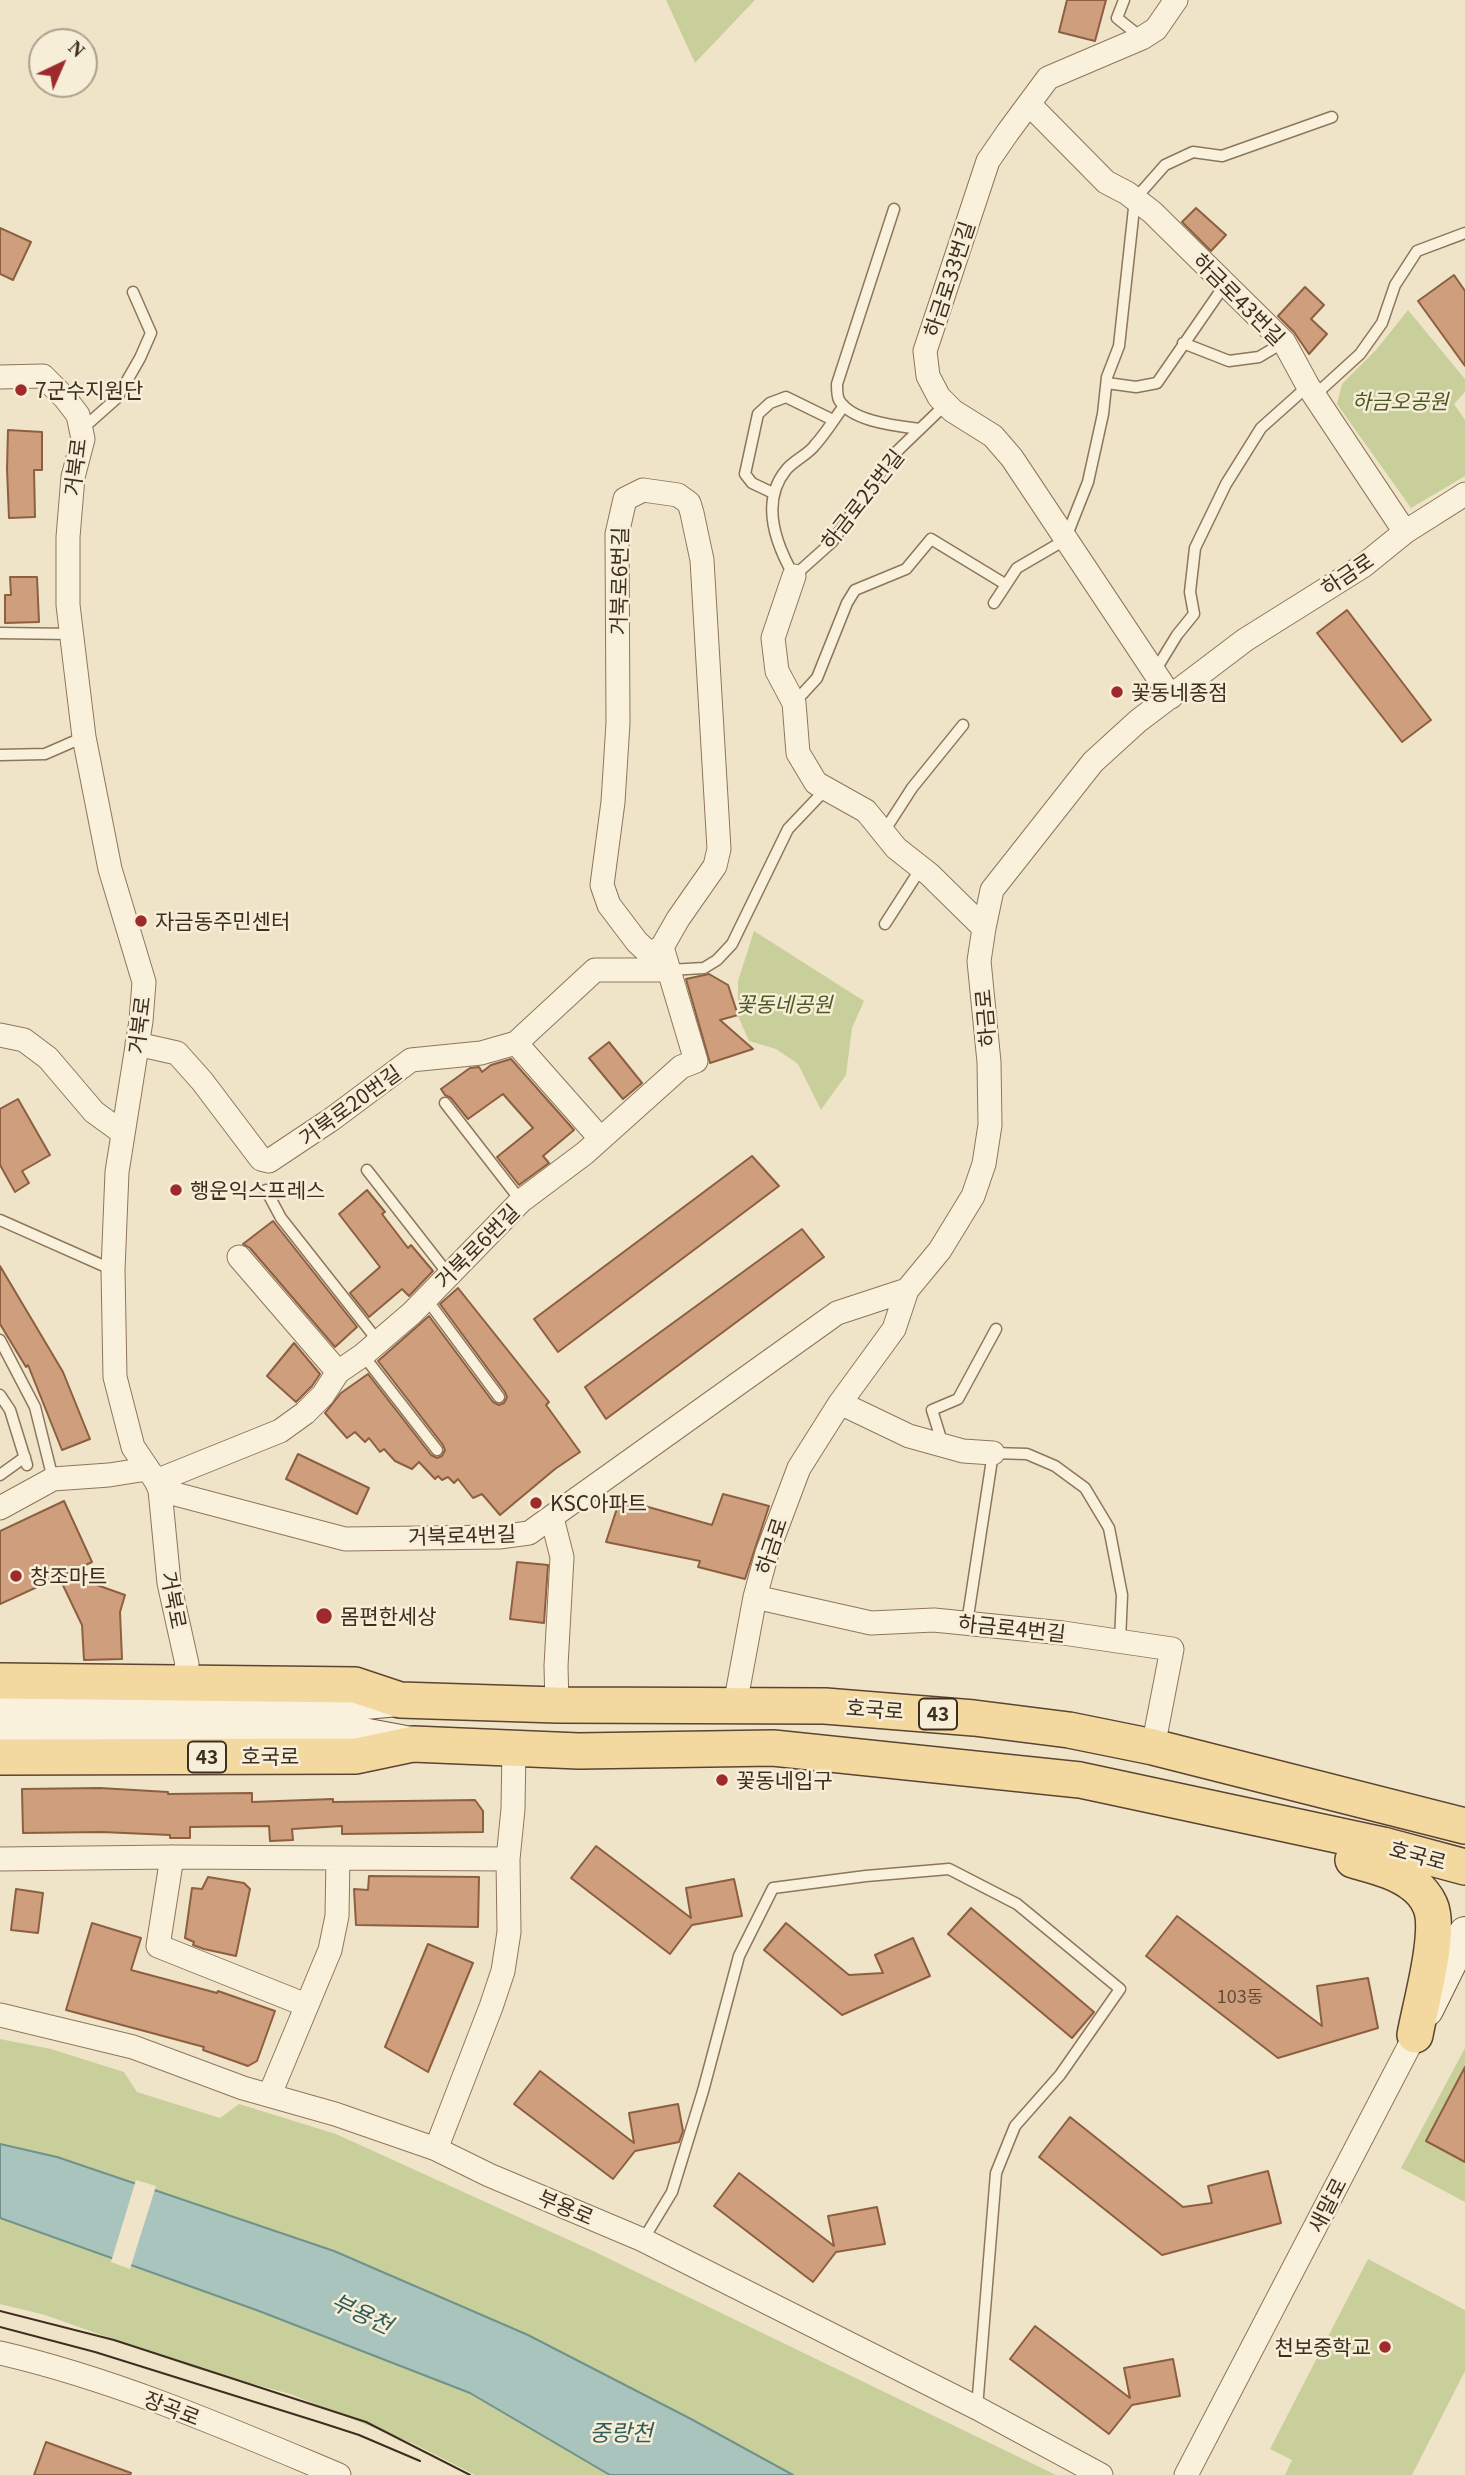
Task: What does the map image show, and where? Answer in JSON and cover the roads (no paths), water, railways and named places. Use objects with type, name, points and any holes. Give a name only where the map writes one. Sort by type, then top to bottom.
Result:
[{"type":"main road","name":"호국로","points":[[0,1681],[355,1685],[400,1700],[825,1706],[974,1718],[1069,1730],[1153,1747],[1465,1826]]},
{"type":"main road","name":"호국로","points":[[0,1757],[356,1756],[414,1744],[579,1751],[773,1748],[1080,1780],[1383,1845],[1465,1867]]},
{"type":"main road","points":[[1212,1808],[1326,1852],[1392,1872],[1420,1890],[1431,1906],[1433,1921],[1432,1950],[1415,2035]]},
{"type":"street","name":"하금로33번길","points":[[1171,697],[1153,674],[1012,458],[993,436],[953,411],[939,397],[928,376],[925,351],[988,161],[1048,78],[1142,38],[1156,29],[1176,0]]},
{"type":"street","name":"하금로43번길","points":[[1029,104],[1106,182],[1152,212],[1284,342],[1311,390],[1405,532]]},
{"type":"street","name":"거북로","points":[[0,377],[43,376],[78,415],[83,439],[73,477],[68,537],[68,605],[84,737],[110,869],[144,982],[117,1172],[113,1270],[116,1377],[132,1447],[154,1480],[169,1583],[187,1664],[182,1682]]},
{"type":"street","name":"거북로6번길","points":[[154,1480],[280,1431],[305,1413],[323,1395],[338,1372],[412,1313],[521,1201],[584,1153],[681,1067],[696,1061],[662,947],[715,866],[719,849],[702,561],[689,503],[678,495],[643,490],[625,499],[617,534],[618,723],[613,803],[602,884],[609,905],[637,942],[650,954],[662,947]]},
{"type":"street","name":"하금로","points":[[734,1705],[766,1553],[799,1468],[840,1404],[894,1329],[908,1290],[940,1250],[973,1196],[984,1164],[990,1112],[989,1062],[979,961],[992,890],[1093,762],[1138,721],[1245,640],[1363,566],[1405,532],[1465,494]]},
{"type":"street","name":"하금로25번길","points":[[794,576],[773,638],[777,671],[794,703],[798,753],[816,783],[866,811],[895,848],[984,928]]},
{"type":"street","name":"거북로20번길","points":[[137,1044],[177,1052],[261,1159],[269,1161],[332,1119],[411,1060],[481,1054],[516,1043],[595,970],[669,970]]},
{"type":"street","points":[[0,1035],[24,1040],[48,1058],[94,1112],[123,1133]]},
{"type":"street","points":[[516,1043],[600,1138]]},
{"type":"street","points":[[239,1257],[338,1372]]},
{"type":"street","name":"거북로4번길","points":[[154,1480],[345,1539],[499,1536],[529,1532],[837,1313],[908,1290]]},
{"type":"street","points":[[840,1404],[909,1436],[962,1451],[993,1453]]},
{"type":"street","points":[[0,1508],[54,1479],[109,1475],[154,1480]]},
{"type":"street","points":[[552,1518],[562,1557],[556,1654],[557,1704]]},
{"type":"street","name":"하금로4번길","points":[[755,1597],[871,1623],[934,1620],[1063,1633],[1172,1649],[1153,1747]]},
{"type":"street","name":"호국로","points":[[0,1703],[354,1704],[400,1700]]},
{"type":"street","name":"호국로","points":[[0,1731],[357,1733],[414,1744]]},
{"type":"street","points":[[436,2149],[503,1971],[509,1932],[508,1859],[513,1809],[514,1748]]},
{"type":"street","points":[[0,1860],[172,1857],[508,1859]]},
{"type":"street","points":[[172,1857],[158,1947],[306,2005]]},
{"type":"street","points":[[270,2094],[330,1950],[337,1916],[338,1858]]},
{"type":"street","name":"새말로","points":[[1186,2475],[1415,2035],[1465,1933]]},
{"type":"street","name":"부용로","points":[[0,2015],[101,2037],[243,2088],[270,2094],[436,2149],[489,2175],[643,2240],[977,2408],[1101,2475]]},
{"type":"street","name":"장곡로","points":[[0,2353],[42,2363],[148,2398],[338,2475]]},
{"type":"lane","points":[[1124,0],[1117,18],[1142,38]]},
{"type":"lane","points":[[994,603],[1017,568],[1065,540],[1088,482],[1103,414],[1107,377],[1119,345],[1135,199],[1165,164],[1193,152],[1222,156],[1332,117]]},
{"type":"lane","points":[[894,209],[837,384],[838,398],[850,412],[884,423],[920,429]]},
{"type":"lane","points":[[1153,674],[1177,635],[1195,614],[1190,592],[1195,548],[1226,484],[1261,428],[1360,355],[1382,323],[1395,285],[1417,251],[1465,233]]},
{"type":"lane","points":[[1107,383],[1136,387],[1157,383],[1226,283]]},
{"type":"lane","points":[[81,430],[117,398],[140,358],[150,333],[133,292]]},
{"type":"lane","points":[[1183,343],[1228,361],[1259,357],[1284,342]]},
{"type":"lane","points":[[773,493],[752,483],[745,474],[758,414],[770,403],[786,397],[833,420]]},
{"type":"lane","name":"하금로25번길","points":[[794,576],[832,542],[890,458],[946,404]]},
{"type":"lane","points":[[794,576],[781,554],[772,520],[773,493],[787,469],[814,448],[844,405]]},
{"type":"lane","points":[[794,703],[817,678],[847,603],[855,590],[905,569],[931,539],[1005,584]]},
{"type":"lane","points":[[0,633],[72,634]]},
{"type":"lane","points":[[883,833],[912,788],[963,725]]},
{"type":"lane","points":[[0,755],[45,754],[84,737]]},
{"type":"lane","name":"거북로20번길","points":[[669,970],[704,968],[717,960],[732,944],[788,829],[826,788]]},
{"type":"lane","points":[[885,924],[920,868]]},
{"type":"lane","points":[[445,1103],[521,1201]]},
{"type":"lane","points":[[367,1170],[449,1275]]},
{"type":"lane","points":[[266,1191],[281,1218],[371,1348],[437,1450]]},
{"type":"lane","points":[[0,1220],[113,1270]]},
{"type":"lane","points":[[425,1297],[499,1397]]},
{"type":"lane","points":[[943,1445],[932,1410],[958,1399],[996,1329]]},
{"type":"lane","points":[[0,1340],[35,1407],[54,1479]]},
{"type":"lane","points":[[0,1395],[10,1410],[26,1461],[0,1475]]},
{"type":"lane","points":[[967,1623],[993,1453],[1027,1454],[1055,1466],[1085,1488],[1109,1528],[1122,1595],[1120,1641]]},
{"type":"lane","points":[[643,2240],[672,2192],[703,2091],[739,1956],[773,1888],[949,1869],[1017,1904],[1120,1989],[1060,2075],[1015,2126],[996,2173],[977,2408]]},
{"type":"water","name":"중랑천","points":[[0,2144],[57,2157],[334,2251],[528,2335],[793,2475],[610,2475],[470,2393],[259,2311],[0,2218]]},
{"type":"tram line","points":[[0,2311],[114,2340],[366,2422],[470,2475]]},
{"type":"tram line","points":[[0,2327],[95,2352],[322,2423],[359,2435],[420,2461]]},
{"type":"place","name":"7군수지원단","points":[[21,390]]},
{"type":"place","name":"꽃동네종점","points":[[1117,692]]},
{"type":"place","name":"자금동주민센터","points":[[141,921]]},
{"type":"place","name":"행운익스프레스","points":[[176,1190]]},
{"type":"place","name":"KSC아파트","points":[[536,1503]]},
{"type":"place","name":"창조마트","points":[[16,1576]]},
{"type":"place","name":"몸편한세상","points":[[324,1616]]},
{"type":"place","name":"꽃동네입구","points":[[722,1780]]},
{"type":"place","name":"천보중학교","points":[[1385,2347]]},
{"type":"park label","name":"하금오공원","points":[[1400,401]]},
{"type":"park label","name":"꽃동네공원","points":[[784,1004]]},
{"type":"water label","name":"부용천","points":[[362,2313]]}]
